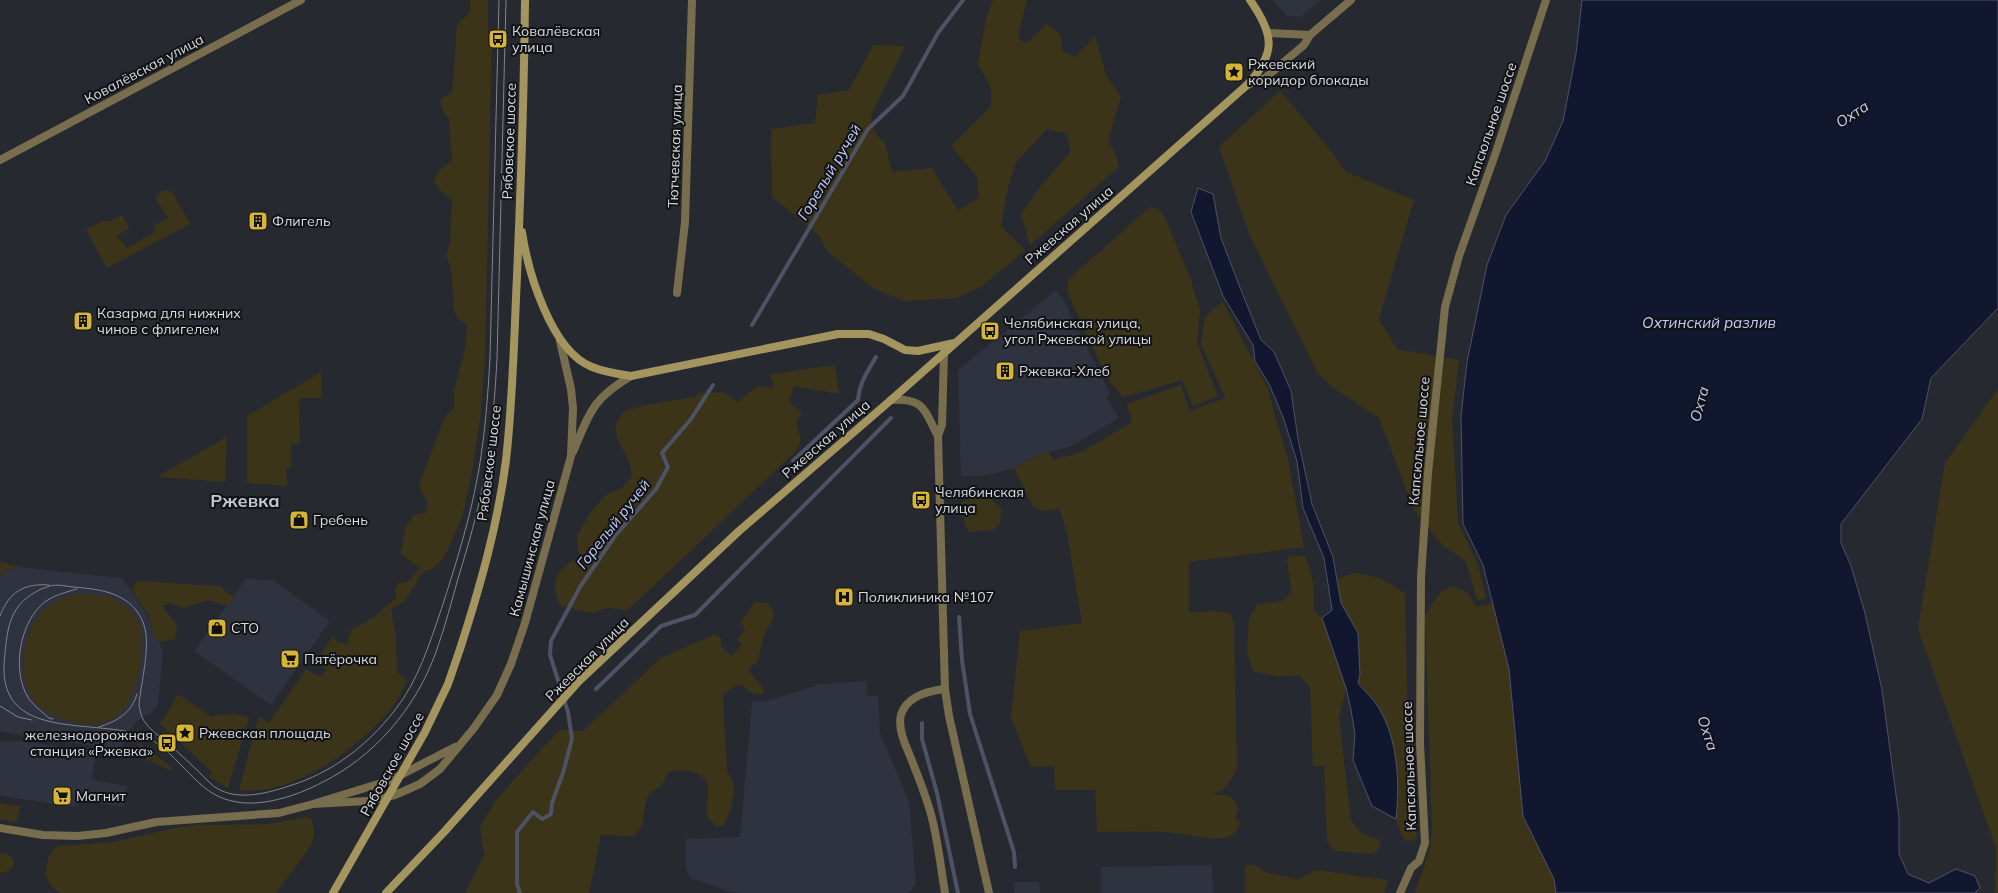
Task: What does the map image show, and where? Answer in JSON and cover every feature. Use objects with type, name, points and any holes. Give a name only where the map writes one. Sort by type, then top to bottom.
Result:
[{"type":"main road","name":"Рябовское шоссе","points":[[333,893],[425,732],[448,684],[475,604],[496,521],[506,461],[510,413],[519,216],[525,0]]},
{"type":"main road","points":[[1247,85],[1258,73],[1266,60],[1269,47],[1268,33],[1258,12],[1250,0]]},
{"type":"main road","name":"Ржевская улица","points":[[386,893],[445,831],[579,681],[739,531],[891,400],[1247,85]]},
{"type":"main road","points":[[519,216],[524,245],[541,300],[560,341],[578,359],[591,367],[631,376],[838,334],[869,334],[884,339],[905,350],[918,351],[955,342]]},
{"type":"street","name":"Ковалёвская улица","points":[[0,160],[301,0]]},
{"type":"street","name":"Тютчевская улица","points":[[677,293],[686,222],[692,0]]},
{"type":"street","name":"Ржевская улица","points":[[1247,85],[1264,78],[1304,45],[1310,35],[1351,0]]},
{"type":"street","name":"Капсюльное шоссе","points":[[1400,893],[1411,868],[1419,861],[1425,843],[1420,744],[1421,577],[1428,473],[1445,307],[1459,256],[1496,152],[1546,0]]},
{"type":"street","points":[[1268,33],[1310,35]]},
{"type":"street","name":"Камышинская улица","points":[[313,804],[367,802],[395,795],[420,784],[440,769],[457,746],[474,728],[497,695],[511,664],[525,623],[571,456],[573,408],[571,389],[560,341]]},
{"type":"street","points":[[944,353],[942,424],[938,436],[945,689],[949,716],[989,893]]},
{"type":"street","points":[[571,456],[591,410],[601,397],[614,386],[631,376]]},
{"type":"street","points":[[891,400],[905,399],[917,403],[926,411],[938,436]]},
{"type":"street","points":[[945,689],[929,691],[909,702],[902,711],[901,722],[902,736],[932,818],[945,893]]},
{"type":"street","name":"Камышинская улица","points":[[313,804],[391,780],[414,770],[457,746]]},
{"type":"street","points":[[0,828],[43,835],[77,836],[106,833],[156,822],[279,813],[313,804]]},
{"type":"shaded area","points":[[470,0],[488,0],[488,34],[492,37],[485,358],[481,411],[473,468],[462,518],[444,557],[432,569],[423,572],[405,601],[391,609],[396,637],[397,672],[407,681],[392,708],[361,739],[323,767],[303,778],[281,786],[260,790],[239,790],[259,716],[269,723],[306,669],[320,677],[327,670],[316,661],[333,636],[337,642],[347,644],[351,630],[374,617],[396,599],[395,590],[398,583],[408,582],[420,568],[401,554],[405,529],[413,515],[426,513],[428,504],[419,486],[444,418],[454,408],[454,391],[465,350],[467,326],[457,318],[454,309],[451,269],[446,255],[450,243],[452,200],[439,189],[434,181],[440,170],[452,161],[449,119],[442,110],[441,99],[452,93],[457,25],[470,12]]},
{"type":"shaded area","points":[[993,0],[1027,0],[1018,38],[1026,44],[1047,24],[1061,35],[1062,50],[1075,57],[1095,36],[1106,75],[1121,97],[1108,141],[1115,153],[1119,167],[1030,245],[1021,214],[1040,187],[1071,151],[1067,134],[1047,129],[1016,162],[1007,191],[1001,226],[1025,250],[981,287],[957,298],[904,301],[873,288],[827,251],[819,235],[772,197],[771,129],[815,123],[818,95],[849,90],[873,45],[905,46],[871,116],[873,130],[885,144],[892,172],[932,168],[958,211],[979,198],[977,177],[951,146],[991,106],[991,88],[978,64],[986,19]]},
{"type":"shaded area","points":[[1273,0],[1321,0],[1300,17],[1287,16]]},
{"type":"shaded area","points":[[1280,91],[1323,141],[1346,172],[1414,200],[1379,319],[1397,349],[1459,360],[1452,419],[1458,522],[1478,565],[1486,598],[1478,601],[1465,560],[1443,546],[1414,510],[1379,418],[1332,387],[1317,372],[1250,236],[1219,147]]},
{"type":"shaded area","points":[[167,190],[172,192],[190,224],[107,268],[86,230],[104,220],[109,222],[122,215],[129,228],[117,236],[127,248],[154,233],[156,224],[168,218],[155,198],[161,191]]},
{"type":"shaded area","points":[[1151,206],[1162,211],[1190,277],[1200,311],[1197,342],[1218,396],[1193,406],[1182,380],[1123,397],[1107,378],[1067,292],[1069,279]]},
{"type":"shaded area","points":[[1056,290],[1063,299],[1110,394],[1106,397],[1119,418],[1071,446],[1034,457],[1014,468],[986,476],[961,476],[958,370]]},
{"type":"shaded area","points":[[1223,302],[1267,387],[1288,460],[1304,547],[1189,562],[1189,613],[1212,611],[1230,613],[1234,622],[1237,768],[1228,784],[1222,790],[1213,795],[1226,795],[1231,797],[1238,808],[1235,818],[1240,822],[1234,834],[1223,838],[1207,838],[1165,832],[1097,832],[1095,790],[1055,790],[1054,766],[1031,767],[1011,718],[1020,631],[1082,623],[1067,533],[1059,508],[1046,511],[1034,508],[1014,468],[1034,457],[1049,452],[1053,460],[1080,453],[1132,422],[1127,404],[1181,385],[1190,411],[1225,398],[1201,344],[1205,316]]},
{"type":"shaded area","points":[[835,365],[839,394],[794,386],[789,401],[802,414],[796,421],[801,441],[795,452],[628,610],[607,608],[591,613],[560,606],[555,589],[555,582],[560,571],[565,566],[580,557],[577,536],[590,513],[607,494],[622,488],[632,477],[630,463],[618,441],[615,426],[623,412],[641,406],[694,397],[700,393],[724,392],[738,402],[758,386],[774,389],[770,374]]},
{"type":"shaded area","points":[[321,372],[322,398],[299,398],[300,443],[291,444],[291,468],[286,468],[287,486],[247,483],[247,416]]},
{"type":"shaded area","points":[[1998,389],[1998,893],[1995,893],[1996,848],[1918,629],[1945,463]]},
{"type":"shaded area","points":[[227,437],[225,482],[157,477]]},
{"type":"shaded area","points":[[971,498],[991,499],[1001,508],[1000,523],[993,530],[969,532],[965,525],[961,502]]},
{"type":"shaded area","points":[[1290,555],[1305,556],[1308,562],[1313,583],[1314,611],[1322,618],[1346,688],[1339,718],[1351,821],[1362,834],[1378,839],[1381,845],[1374,854],[1335,851],[1327,841],[1324,766],[1313,766],[1310,687],[1299,675],[1277,677],[1253,671],[1247,652],[1249,618],[1257,605],[1282,601],[1292,592],[1287,561]]},
{"type":"shaded area","points":[[0,562],[21,567],[5,570],[0,576]]},
{"type":"shaded area","points":[[19,567],[122,578],[146,613],[163,651],[158,704],[152,713],[142,717],[134,724],[122,746],[116,748],[94,746],[0,732],[0,576],[5,570]]},
{"type":"shaded area","points":[[1354,573],[1381,579],[1405,594],[1409,777],[1417,838],[1407,842],[1401,834],[1396,819],[1399,796],[1380,709],[1358,683],[1360,675],[1358,633],[1341,603],[1337,579]]},
{"type":"shaded area","points":[[246,579],[273,580],[330,621],[271,705],[194,651]]},
{"type":"shaded area","points":[[137,581],[219,586],[234,597],[228,606],[209,600],[183,608],[169,603],[162,606],[177,625],[175,639],[160,642],[152,634],[149,615],[132,591]]},
{"type":"shaded area","points":[[1453,586],[1468,593],[1476,607],[1493,603],[1509,669],[1523,816],[1554,879],[1556,893],[1415,893],[1429,852],[1432,829],[1425,615],[1441,592]]},
{"type":"shaded area","points":[[78,594],[106,596],[119,601],[135,616],[141,630],[142,653],[133,693],[120,714],[111,720],[102,723],[89,724],[56,717],[36,703],[27,688],[24,678],[23,656],[25,644],[33,624],[47,607],[62,599]]},
{"type":"shaded area","points":[[755,602],[767,603],[772,609],[774,617],[764,635],[758,661],[748,669],[763,688],[764,694],[752,693],[742,685],[733,687],[723,695],[727,772],[733,782],[734,794],[728,816],[723,826],[715,826],[707,816],[708,783],[704,778],[695,772],[685,770],[668,772],[662,785],[650,793],[647,798],[642,825],[634,836],[601,835],[589,893],[465,893],[484,855],[480,827],[496,800],[559,730],[583,731],[661,658],[715,634],[721,638],[721,646],[731,656],[742,645],[737,639],[745,631],[741,621]]},
{"type":"shaded area","points":[[867,681],[867,696],[878,696],[880,733],[909,802],[916,884],[911,891],[907,893],[741,893],[727,891],[691,878],[686,869],[685,839],[740,837],[752,702],[770,700],[821,684]]},
{"type":"shaded area","points":[[178,694],[210,716],[235,714],[249,718],[228,788],[209,777],[212,772],[159,723],[163,721]]},
{"type":"shaded area","points":[[0,740],[13,742],[14,740],[96,752],[92,780],[127,786],[124,807],[79,800],[78,807],[0,796]]},
{"type":"shaded area","points":[[138,743],[147,748],[172,768],[171,771],[140,756]]},
{"type":"shaded area","points":[[0,803],[20,806],[17,823],[0,819]]},
{"type":"shaded area","points":[[305,817],[310,818],[312,821],[314,836],[312,844],[276,893],[60,893],[54,889],[47,877],[46,871],[49,857],[57,846],[114,842],[175,828],[197,825],[270,824]]},
{"type":"shaded area","points":[[3,853],[12,857],[14,862],[13,867],[5,873],[0,872],[0,854]]},
{"type":"shaded area","points":[[1253,864],[1267,873],[1298,879],[1316,870],[1388,880],[1384,893],[1245,893],[1245,866]]},
{"type":"shaded area","points":[[1212,865],[1213,893],[1101,893],[1101,867]]},
{"type":"shaded area","points":[[1014,882],[1039,882],[1040,893],[1014,893]]},
{"type":"water","name":"Охтинский разлив","points":[[1582,0],[1998,0],[1998,308],[1931,378],[1922,419],[1841,524],[1841,543],[1851,566],[1865,613],[1882,690],[1899,817],[1899,854],[1908,874],[1929,883],[1956,869],[1975,876],[1980,888],[1975,893],[1556,893],[1554,879],[1523,816],[1509,669],[1483,565],[1463,524],[1461,416],[1467,362],[1487,265],[1506,215],[1545,161],[1563,121],[1576,54]]},
{"type":"water","points":[[1198,188],[1213,194],[1221,238],[1239,285],[1261,340],[1274,352],[1291,391],[1298,439],[1312,504],[1333,557],[1341,603],[1358,633],[1360,675],[1358,683],[1378,706],[1391,735],[1396,763],[1398,792],[1396,819],[1372,806],[1353,760],[1355,734],[1351,710],[1346,688],[1322,618],[1332,610],[1324,558],[1303,508],[1297,461],[1283,417],[1270,386],[1255,361],[1253,345],[1223,296],[1191,212]]},
{"type":"waterway","name":"Горелый ручей","points":[[752,325],[868,129],[903,96],[938,33],[963,0]]},
{"type":"waterway","points":[[793,461],[858,400],[862,383],[876,357]]},
{"type":"waterway","name":"Горелый ручей","points":[[520,893],[517,884],[517,832],[533,812],[542,819],[551,814],[552,803],[563,773],[572,739],[568,712],[550,655],[551,641],[580,587],[615,536],[656,489],[668,467],[662,453],[691,419],[713,385]]},
{"type":"waterway","points":[[596,689],[661,626],[695,615],[891,418]]},
{"type":"waterway","points":[[959,617],[962,660],[970,714],[1014,852],[1015,867]]},
{"type":"waterway","points":[[922,723],[922,739],[937,793],[958,893]]},
{"type":"tram line","points":[[499,0],[490,358],[481,455],[476,487],[458,558],[447,593],[422,662],[403,699],[384,723],[361,746],[320,774],[269,792],[248,795],[228,793],[218,789],[210,783],[184,757],[152,730],[143,719],[139,705],[145,664],[146,634],[139,614],[124,599],[105,591],[55,585],[41,589],[27,597],[13,614],[7,635],[4,664],[7,690],[19,707],[36,717],[58,723],[130,732],[150,739],[171,754],[199,783],[209,791],[220,797],[243,803],[278,800],[321,783],[359,759],[391,729],[405,711],[427,673],[436,652],[467,549],[484,481],[488,454],[493,414],[497,359],[506,0]]},
{"type":"tram line","points":[[0,616],[8,601],[18,591],[32,586],[49,585]]},
{"type":"tram line","points":[[53,719],[49,718],[33,704],[23,688],[19,661],[21,647],[29,621],[37,610],[49,599],[77,589]]},
{"type":"tram line","points":[[99,727],[112,722],[127,712],[137,694]]},
{"type":"tram line","points":[[0,706],[18,717],[32,720]]},
{"type":"place","name":"Ковалёвская улица","points":[[498,39]]},
{"type":"place","name":"Ржевский коридор блокады","points":[[1234,72]]},
{"type":"place","name":"Флигель","points":[[258,221]]},
{"type":"place","name":"Казарма для нижних чинов с флигелем","points":[[83,321]]},
{"type":"place","name":"Челябинская улица, угол Ржевской улицы","points":[[990,331]]},
{"type":"place","name":"Ржевка-Хлеб","points":[[1005,371]]},
{"type":"place","name":"Челябинская улица","points":[[921,500]]},
{"type":"place","name":"Гребень","points":[[299,520]]},
{"type":"place","name":"Поликлиника №107","points":[[844,597]]},
{"type":"place","name":"СТО","points":[[217,628]]},
{"type":"place","name":"Пятёрочка","points":[[290,659]]},
{"type":"place","name":"Ржевская площадь","points":[[185,733]]},
{"type":"place","name":"железнодорожная станция «Ржевка»","points":[[167,743]]},
{"type":"place","name":"Магнит","points":[[62,796]]},
{"type":"district","name":"Ржевка","points":[[245,500]]},
{"type":"water label","name":"Охта","points":[[1852,114]]},
{"type":"water label","name":"Охта","points":[[1699,404]]},
{"type":"water label","name":"Охта","points":[[1708,733]]}]
